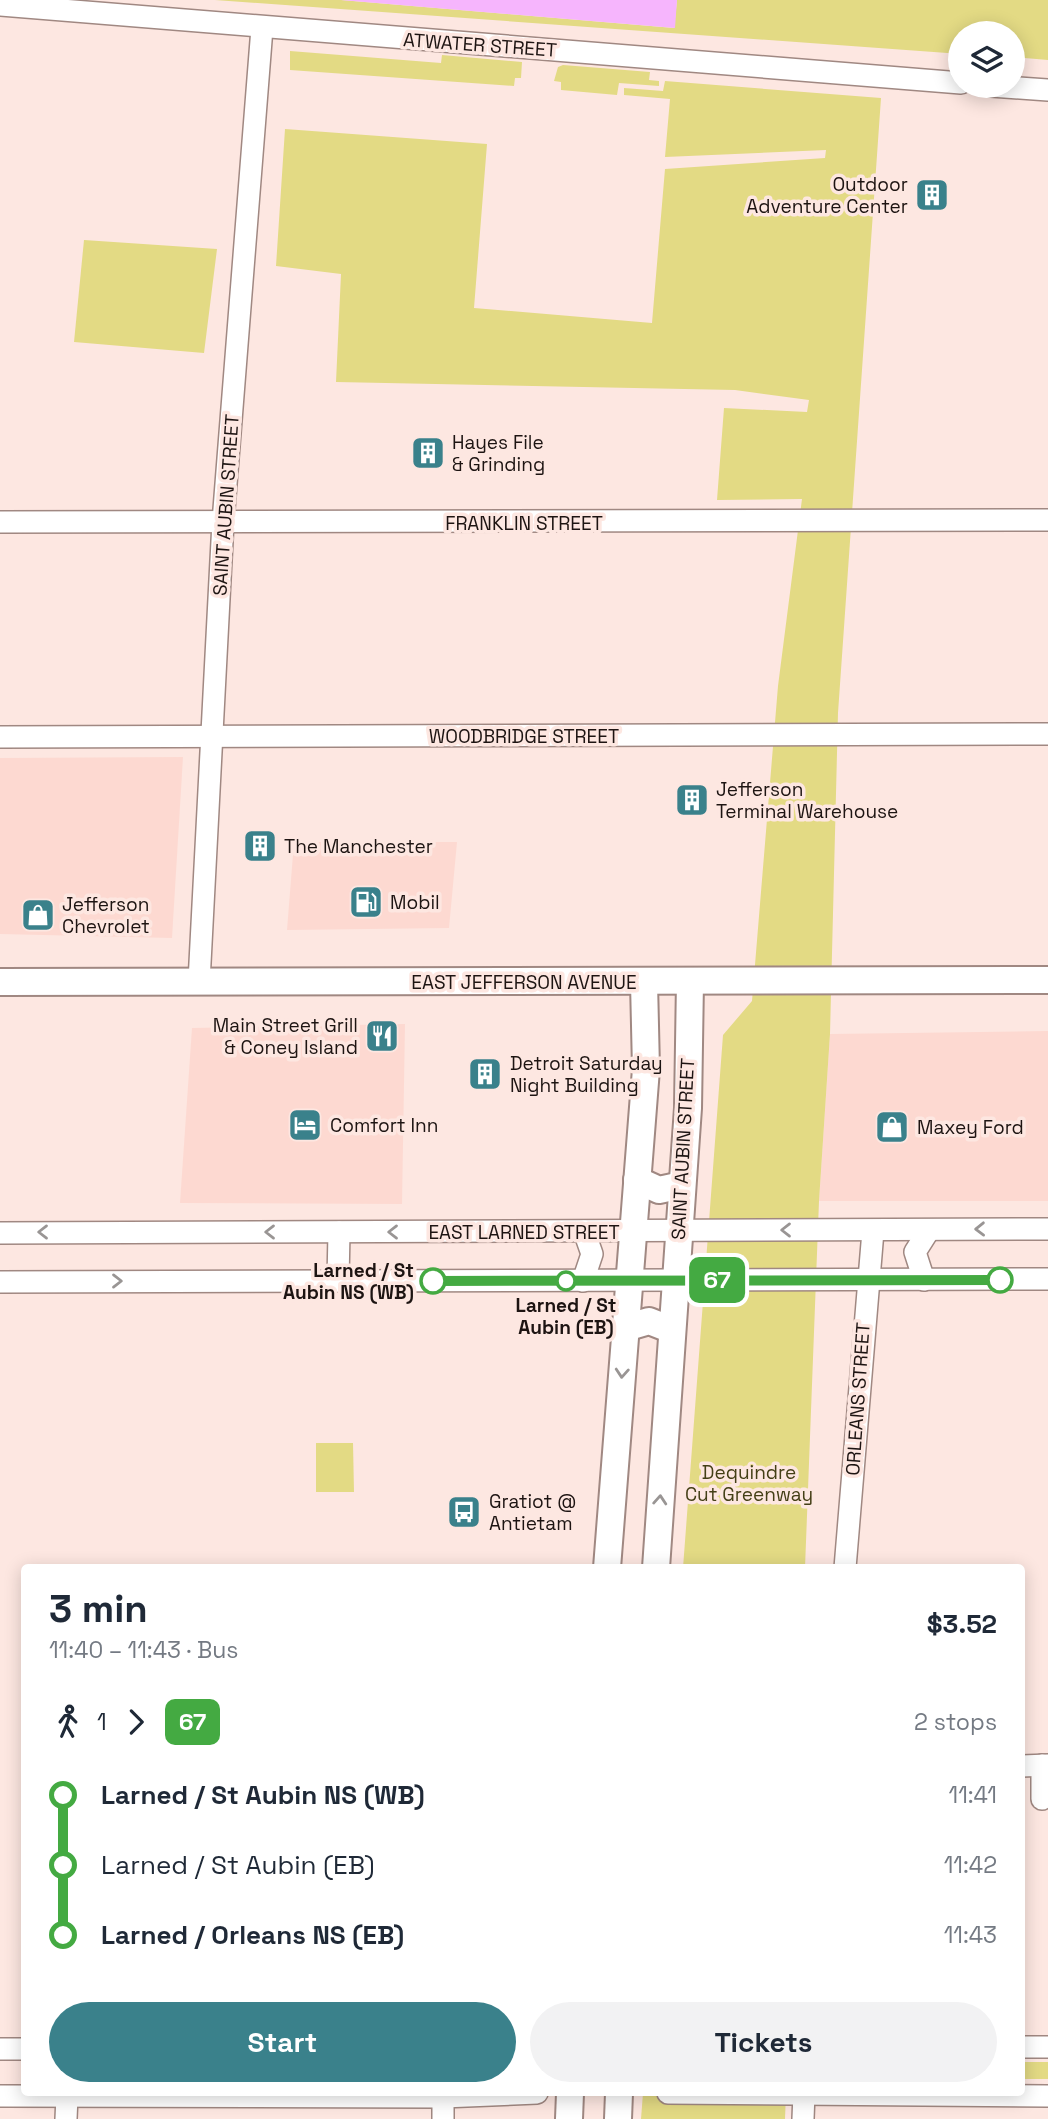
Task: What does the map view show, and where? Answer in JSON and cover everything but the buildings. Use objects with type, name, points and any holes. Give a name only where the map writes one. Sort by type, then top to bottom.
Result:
[{"type":"main road","name":"SAINT AUBIN STREET","points":[[656,1564],[688,1108],[690,981]]},
{"type":"main road","name":"EAST JEFFERSON AVENUE","points":[[0,982],[1048,981]]},
{"type":"main road","points":[[607,1564],[634,1231],[645,1055],[644,982]]},
{"type":"main road","points":[[645,1055],[667,1047],[687,1054]]},
{"type":"main road","points":[[637,1180],[659,1190],[682,1185]]},
{"type":"main road","points":[[625,1328],[649,1321],[672,1330]]},
{"type":"main road","points":[[569,2119],[570,2096]]},
{"type":"main road","points":[[618,2119],[619,2096]]},
{"type":"street","name":"ATWATER STREET","points":[[0,5],[948,82]]},
{"type":"street","name":"SAINT AUBIN STREET","points":[[199,982],[223,522],[262,27]]},
{"type":"street","points":[[1025,88],[1048,90]]},
{"type":"street","name":"FRANKLIN STREET","points":[[0,522],[1048,520]]},
{"type":"street","name":"WOODBRIDGE STREET","points":[[0,737],[1048,734]]},
{"type":"street","name":"EAST LARNED STREET","points":[[0,1233],[873,1231],[1048,1228]]},
{"type":"street","points":[[924,1280],[915,1252],[929,1230]]},
{"type":"street","points":[[583,1281],[592,1254],[584,1231]]},
{"type":"street","name":"ORLEANS STREET","points":[[845,1564],[873,1231]]},
{"type":"street","points":[[338,1281],[339,1232]]},
{"type":"street","points":[[0,1282],[1048,1279]]},
{"type":"street","points":[[1037,1765],[1037,1799]]},
{"type":"street","points":[[1025,2047],[1048,2047]]},
{"type":"street","points":[[0,2049],[21,2049]]},
{"type":"street","points":[[0,2096],[67,2096],[66,2119]]},
{"type":"street","points":[[367,2096],[464,2096]]},
{"type":"street","points":[[803,2119],[804,2096]]},
{"type":"street","points":[[1025,2096],[1048,2096]]},
{"type":"street","points":[[443,2097],[443,2119]]},
{"type":"shaded area","points":[[341,0],[677,0],[675,28]]},
{"type":"shaded area","points":[[183,757],[172,938],[0,934],[0,758]]},
{"type":"shaded area","points":[[294,842],[457,842],[449,928],[287,930]]},
{"type":"shaded area","points":[[405,1024],[402,1204],[180,1203],[192,1028]]},
{"type":"shaded area","points":[[1048,1031],[1048,1201],[819,1201],[830,1034]]},
{"type":"green space","points":[[215,0],[341,0],[674,28],[677,0],[1048,0],[1048,60],[1025,58],[1025,21],[948,21],[948,53]]},
{"type":"green space","points":[[290,51],[441,63],[442,55],[522,62],[521,78],[515,78],[514,86],[290,70]]},
{"type":"green space","points":[[563,65],[650,72],[649,80],[659,81],[659,86],[619,83],[617,95],[561,90],[561,82],[554,81],[558,67]]},
{"type":"green space","name":"Dequindre Cut Greenway","points":[[665,81],[881,98],[838,713],[830,1034],[819,1201],[805,1564],[683,1564],[723,1035],[752,1001],[778,686],[802,499],[717,500],[724,408],[807,412],[809,400],[735,390],[336,382],[341,274],[276,266],[285,129],[487,144],[474,308],[652,323],[665,169],[825,158],[826,150],[665,157],[670,99],[624,95],[624,88],[663,91]]},
{"type":"green space","points":[[84,240],[217,249],[204,353],[74,342]]},
{"type":"green space","points":[[316,1443],[353,1443],[354,1492],[316,1492]]},
{"type":"green space","points":[[1025,2062],[1048,2062],[1048,2079],[1025,2079]]},
{"type":"green space","points":[[643,2096],[786,2096],[785,2119],[641,2119]]},
{"type":"bus line","name":"67","points":[[433,1281],[1000,1280]]},
{"type":"place","name":"Outdoor Adventure Center","points":[[932,195]]},
{"type":"place","name":"Hayes File & Grinding","points":[[428,453]]},
{"type":"place","name":"Jefferson Terminal Warehouse","points":[[692,800]]},
{"type":"place","name":"The Manchester","points":[[260,846]]},
{"type":"place","name":"Mobil","points":[[366,902]]},
{"type":"place","name":"Jefferson Chevrolet","points":[[38,915]]},
{"type":"place","name":"Main Street Grill & Coney Island","points":[[382,1036]]},
{"type":"place","name":"Detroit Saturday Night Building","points":[[485,1074]]},
{"type":"place","name":"Comfort Inn","points":[[305,1125]]},
{"type":"place","name":"Maxey Ford","points":[[892,1127]]},
{"type":"place","name":"Larned / St Aubin NS (WB)","points":[[433,1281]]},
{"type":"place","name":"Larned / St Aubin (EB)","points":[[566,1281]]},
{"type":"place","name":"Gratiot @ Antietam","points":[[464,1512]]}]
